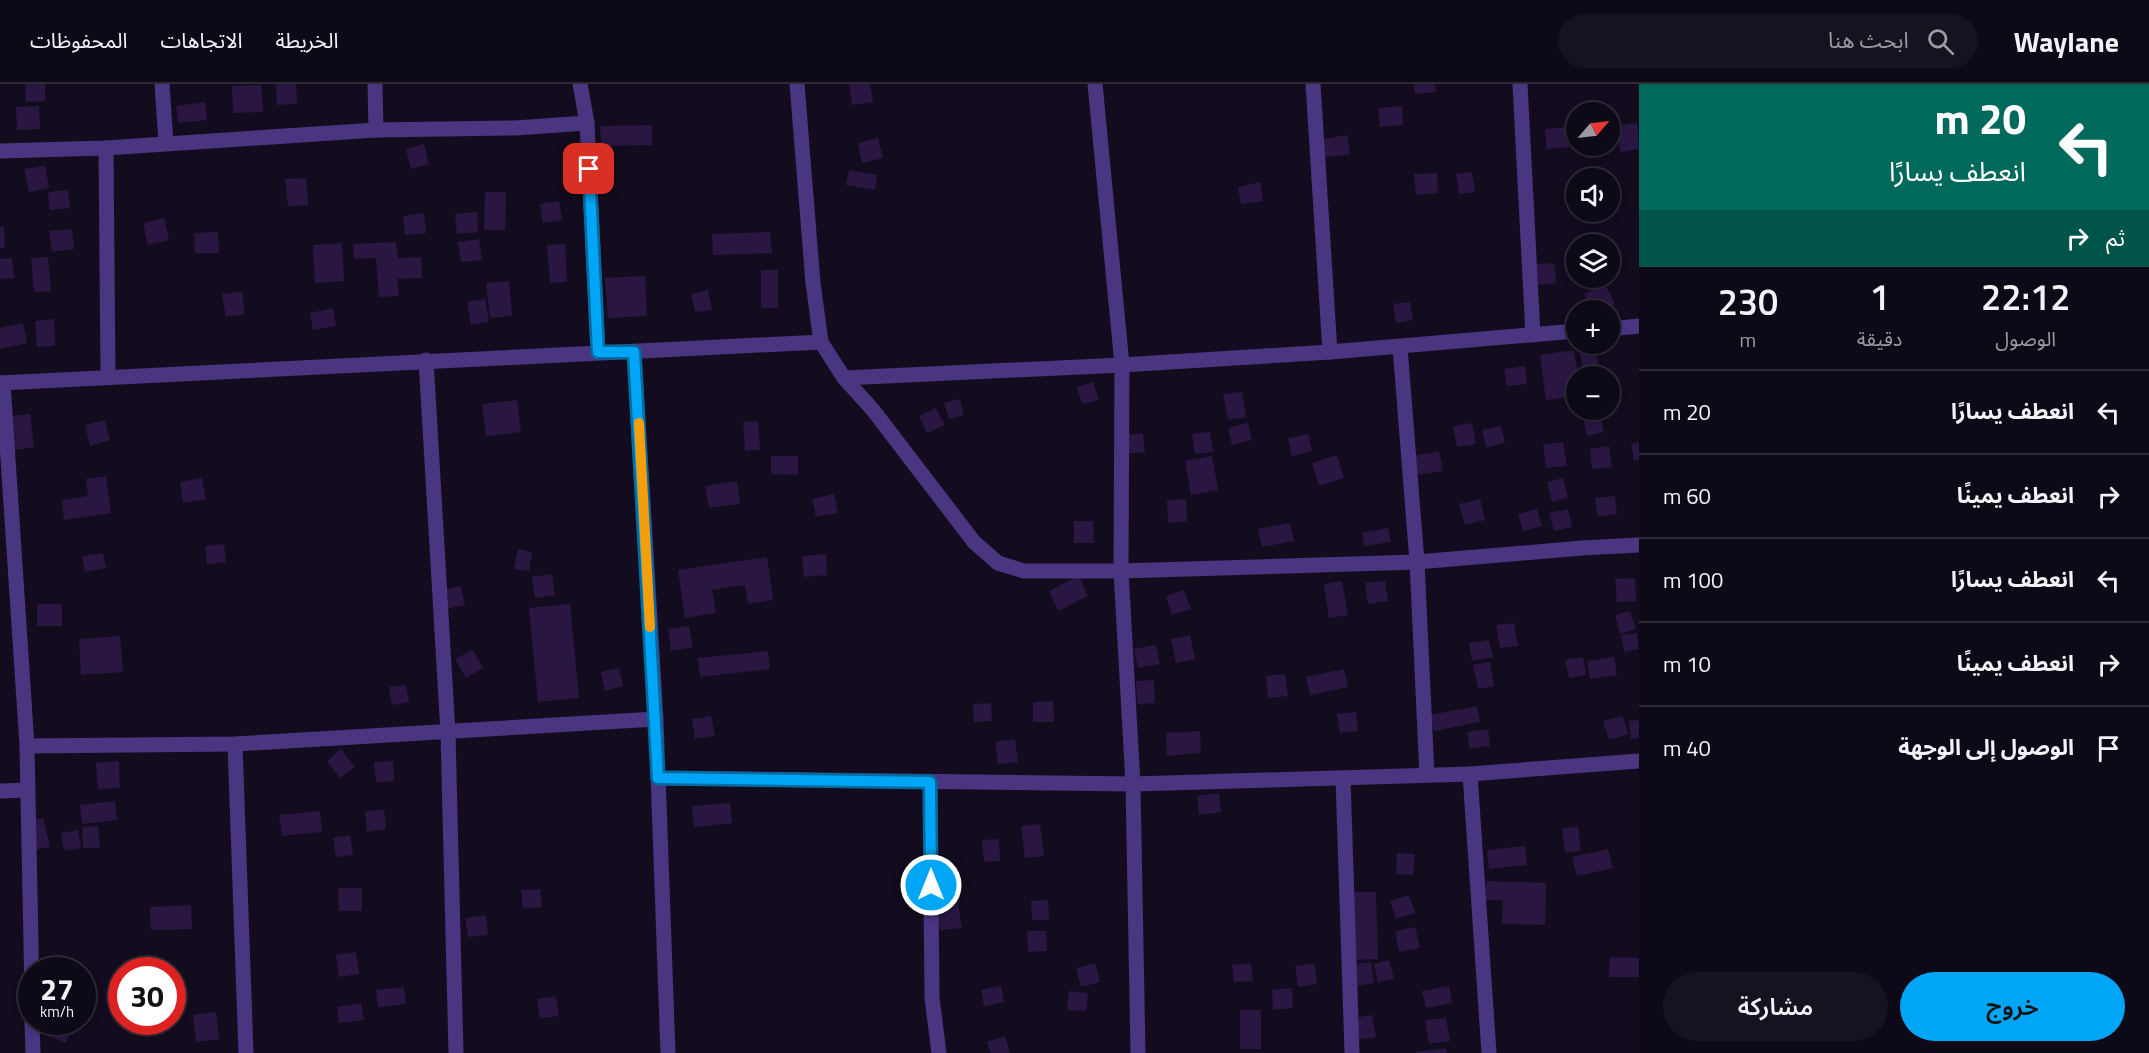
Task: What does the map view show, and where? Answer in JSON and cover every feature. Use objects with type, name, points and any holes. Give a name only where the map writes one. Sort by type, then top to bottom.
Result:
[{"type":"street","points":[[162,84],[166,143]]},
{"type":"street","points":[[375,84],[376,130]]},
{"type":"street","points":[[580,84],[587,123],[598,352]]},
{"type":"street","points":[[797,84],[813,283],[821,342],[844,378],[873,410],[974,542],[998,563],[1024,571],[1122,571],[1417,561],[1639,545]]},
{"type":"street","points":[[1095,84],[1122,365],[1122,571],[1133,784],[1138,1053]]},
{"type":"street","points":[[1313,84],[1330,352]]},
{"type":"street","points":[[1520,84],[1533,335]]},
{"type":"street","points":[[0,151],[106,148],[376,130],[515,128],[587,123]]},
{"type":"street","points":[[106,148],[108,377]]},
{"type":"street","points":[[1620,328],[1639,326]]},
{"type":"street","points":[[844,378],[1122,365],[1330,352],[1566,332]]},
{"type":"street","points":[[31,957],[27,746],[2,383],[821,342]]},
{"type":"street","points":[[1400,347],[1417,561],[1427,775]]},
{"type":"street","points":[[634,352],[656,719],[668,1053]]},
{"type":"street","points":[[426,360],[448,733],[456,1053]]},
{"type":"street","points":[[27,746],[235,744],[656,719]]},
{"type":"street","points":[[235,744],[246,1053]]},
{"type":"street","points":[[658,778],[1133,784],[1470,774],[1639,761]]},
{"type":"street","points":[[1470,774],[1489,1053]]},
{"type":"street","points":[[1343,778],[1352,1053]]},
{"type":"street","points":[[930,782],[932,998],[939,1053]]},
{"type":"street","points":[[0,791],[27,790]]},
{"type":"street","points":[[32,1035],[33,1053]]},
{"type":"building","points":[[25,84],[45,84],[45,101],[26,102]]},
{"type":"building","points":[[276,84],[296,84],[297,104],[277,105]]},
{"type":"building","points":[[849,84],[870,84],[873,102],[852,105]]},
{"type":"building","points":[[1414,84],[1435,84],[1436,92],[1415,94]]},
{"type":"building","points":[[261,85],[263,112],[233,113],[232,86]]},
{"type":"building","points":[[205,102],[207,120],[178,123],[176,106]]},
{"type":"building","points":[[39,106],[40,129],[17,130],[16,107]]},
{"type":"building","points":[[1402,106],[1403,125],[1380,127],[1378,108]]},
{"type":"building","points":[[1637,123],[1639,149],[1620,152],[1620,126]]},
{"type":"building","points":[[652,125],[652,145],[601,146],[600,126]]},
{"type":"building","points":[[1566,127],[1566,147],[1547,149],[1545,129]]},
{"type":"building","points":[[1347,135],[1350,154],[1320,158],[1318,140]]},
{"type":"building","points":[[878,138],[883,158],[862,163],[858,143]]},
{"type":"building","points":[[424,144],[429,164],[411,169],[406,149]]},
{"type":"building","points":[[45,166],[49,188],[29,192],[24,169]]},
{"type":"building","points":[[849,170],[877,175],[875,190],[846,185]]},
{"type":"building","points":[[1472,172],[1475,192],[1459,194],[1456,174]]},
{"type":"building","points":[[1437,173],[1438,193],[1416,195],[1414,174]]},
{"type":"building","points":[[306,178],[308,205],[288,206],[285,179]]},
{"type":"building","points":[[1260,182],[1263,201],[1241,204],[1238,187]]},
{"type":"building","points":[[68,190],[70,208],[50,210],[48,192]]},
{"type":"building","points":[[485,192],[506,192],[505,230],[484,230]]},
{"type":"building","points":[[559,201],[562,220],[543,223],[540,204]]},
{"type":"building","points":[[477,212],[478,232],[457,234],[455,214]]},
{"type":"building","points":[[424,213],[426,233],[405,235],[403,216]]},
{"type":"building","points":[[164,218],[169,240],[148,245],[143,223]]},
{"type":"building","points":[[0,227],[4,227],[5,248],[0,248]]},
{"type":"building","points":[[72,229],[74,249],[52,252],[49,231]]},
{"type":"building","points":[[218,232],[219,253],[195,253],[194,233]]},
{"type":"building","points":[[770,232],[772,253],[713,255],[712,234]]},
{"type":"building","points":[[479,239],[482,260],[461,262],[458,242]]},
{"type":"building","points":[[396,242],[398,258],[421,257],[422,278],[397,279],[399,296],[379,297],[376,258],[354,259],[353,244]]},
{"type":"building","points":[[342,243],[344,281],[315,283],[313,245]]},
{"type":"building","points":[[565,244],[567,282],[550,283],[547,245]]},
{"type":"building","points":[[48,257],[51,291],[34,292],[31,258]]},
{"type":"building","points":[[12,258],[14,278],[0,279],[0,259]]},
{"type":"building","points":[[1554,263],[1556,283],[1538,285],[1536,264]]},
{"type":"building","points":[[761,270],[778,270],[778,308],[761,308]]},
{"type":"building","points":[[645,276],[647,316],[608,318],[605,278]]},
{"type":"building","points":[[509,281],[512,316],[490,318],[486,283]]},
{"type":"building","points":[[1597,288],[1607,288],[1613,300],[1587,300],[1584,294]]},
{"type":"building","points":[[708,290],[712,310],[695,312],[691,294]]},
{"type":"building","points":[[242,291],[245,314],[226,317],[222,294]]},
{"type":"building","points":[[485,299],[489,322],[471,325],[467,302]]},
{"type":"building","points":[[1410,302],[1413,320],[1396,323],[1393,304]]},
{"type":"building","points":[[333,308],[336,326],[313,330],[310,313]]},
{"type":"building","points":[[54,319],[55,346],[37,347],[35,321]]},
{"type":"building","points":[[23,323],[27,343],[0,349],[0,328]]},
{"type":"building","points":[[1566,351],[1566,354],[1575,354],[1576,366],[1566,366],[1566,397],[1546,400],[1540,355]]},
{"type":"building","points":[[1580,354],[1596,354],[1598,366],[1582,366]]},
{"type":"building","points":[[1525,366],[1527,384],[1507,386],[1504,369]]},
{"type":"building","points":[[1093,382],[1099,400],[1082,404],[1077,387]]},
{"type":"building","points":[[1242,392],[1246,417],[1228,420],[1223,394]]},
{"type":"building","points":[[960,399],[964,415],[949,419],[944,403]]},
{"type":"building","points":[[517,400],[521,432],[486,436],[482,404]]},
{"type":"building","points":[[936,408],[945,425],[927,433],[919,416]]},
{"type":"building","points":[[30,414],[34,447],[14,450],[10,416]]},
{"type":"building","points":[[105,420],[110,440],[90,446],[85,425]]},
{"type":"building","points":[[1583,420],[1601,420],[1604,432],[1587,436]]},
{"type":"building","points":[[758,421],[760,450],[745,451],[743,422]]},
{"type":"building","points":[[1248,423],[1252,440],[1232,445],[1228,428]]},
{"type":"building","points":[[1472,423],[1476,444],[1457,447],[1453,426]]},
{"type":"building","points":[[1501,426],[1505,443],[1486,448],[1482,430]]},
{"type":"building","points":[[1210,432],[1213,452],[1195,454],[1192,434]]},
{"type":"building","points":[[1143,433],[1145,452],[1124,454],[1122,436]]},
{"type":"building","points":[[1308,434],[1312,451],[1292,456],[1288,438]]},
{"type":"building","points":[[1563,442],[1567,466],[1546,468],[1543,445]]},
{"type":"building","points":[[1639,442],[1639,460],[1634,461],[1631,444]]},
{"type":"building","points":[[1609,446],[1612,467],[1592,469],[1590,449]]},
{"type":"building","points":[[1439,451],[1443,471],[1417,475],[1413,456]]},
{"type":"building","points":[[1337,455],[1344,478],[1319,486],[1312,463]]},
{"type":"building","points":[[771,456],[798,456],[798,475],[771,474]]},
{"type":"building","points":[[1212,456],[1218,490],[1191,495],[1185,461]]},
{"type":"building","points":[[106,476],[111,513],[64,520],[62,500],[88,496],[86,479]]},
{"type":"building","points":[[202,478],[206,499],[183,503],[180,482]]},
{"type":"building","points":[[1563,478],[1568,498],[1552,502],[1547,482]]},
{"type":"building","points":[[737,481],[740,504],[709,508],[705,486]]},
{"type":"building","points":[[834,494],[838,513],[816,517],[812,499]]},
{"type":"building","points":[[1615,496],[1617,514],[1598,517],[1595,498]]},
{"type":"building","points":[[1186,499],[1187,521],[1168,523],[1167,500]]},
{"type":"building","points":[[1480,499],[1485,520],[1465,525],[1459,504]]},
{"type":"building","points":[[1537,509],[1542,526],[1523,531],[1518,514]]},
{"type":"building","points":[[1568,509],[1572,527],[1554,531],[1549,513]]},
{"type":"building","points":[[1074,521],[1093,521],[1094,543],[1074,543]]},
{"type":"building","points":[[1290,523],[1294,541],[1262,547],[1258,529]]},
{"type":"building","points":[[1388,528],[1391,542],[1364,546],[1362,533]]},
{"type":"building","points":[[224,544],[226,562],[207,565],[205,546]]},
{"type":"building","points":[[518,549],[532,552],[529,571],[514,569]]},
{"type":"building","points":[[103,553],[106,568],[85,572],[82,556]]},
{"type":"building","points":[[826,554],[827,575],[804,577],[802,556]]},
{"type":"building","points":[[767,557],[773,600],[748,604],[745,585],[712,590],[716,613],[685,618],[678,570]]},
{"type":"building","points":[[552,574],[555,595],[535,598],[532,577]]},
{"type":"building","points":[[1079,576],[1088,596],[1058,611],[1049,591]]},
{"type":"building","points":[[1635,578],[1636,601],[1617,602],[1615,579]]},
{"type":"building","points":[[1342,581],[1348,615],[1329,618],[1324,584]]},
{"type":"building","points":[[1385,581],[1388,601],[1368,604],[1365,583]]},
{"type":"building","points":[[461,586],[465,605],[445,609],[441,590]]},
{"type":"building","points":[[1184,590],[1191,609],[1172,615],[1166,596]]},
{"type":"building","points":[[37,604],[62,604],[62,626],[37,626]]},
{"type":"building","points":[[570,604],[579,698],[538,702],[529,608]]},
{"type":"building","points":[[1630,611],[1636,629],[1620,634],[1615,615]]},
{"type":"building","points":[[1514,623],[1518,646],[1500,648],[1496,625]]},
{"type":"building","points":[[689,626],[693,647],[671,651],[668,629]]},
{"type":"building","points":[[1637,633],[1639,649],[1624,652],[1621,635]]},
{"type":"building","points":[[1190,635],[1195,659],[1176,663],[1171,639]]},
{"type":"building","points":[[120,636],[123,672],[81,675],[79,639]]},
{"type":"building","points":[[1489,640],[1493,657],[1472,661],[1469,643]]},
{"type":"building","points":[[1156,645],[1160,664],[1138,668],[1134,649]]},
{"type":"building","points":[[473,650],[483,668],[466,678],[455,659]]},
{"type":"building","points":[[768,651],[770,669],[700,677],[698,658]]},
{"type":"building","points":[[1583,657],[1586,675],[1569,678],[1565,660]]},
{"type":"building","points":[[1614,657],[1617,675],[1590,679],[1587,661]]},
{"type":"building","points":[[1490,662],[1494,686],[1478,689],[1473,665]]},
{"type":"building","points":[[619,668],[623,686],[605,691],[601,672]]},
{"type":"building","points":[[1344,669],[1348,687],[1310,695],[1306,677]]},
{"type":"building","points":[[1285,674],[1288,696],[1268,698],[1266,676]]},
{"type":"building","points":[[1154,680],[1155,703],[1137,704],[1136,681]]},
{"type":"building","points":[[406,685],[409,702],[392,705],[389,687]]},
{"type":"building","points":[[1053,701],[1054,722],[1033,722],[1033,702]]},
{"type":"building","points":[[991,703],[992,721],[974,722],[973,704]]},
{"type":"building","points":[[1477,706],[1480,722],[1434,731],[1430,715]]},
{"type":"building","points":[[1356,712],[1358,731],[1340,733],[1337,714]]},
{"type":"building","points":[[711,716],[715,736],[695,739],[692,719]]},
{"type":"building","points":[[1623,716],[1628,734],[1609,740],[1603,721]]},
{"type":"building","points":[[1639,720],[1639,738],[1631,739],[1629,721]]},
{"type":"building","points":[[1488,729],[1490,746],[1470,749],[1467,732]]},
{"type":"building","points":[[1200,731],[1201,753],[1167,756],[1166,733]]},
{"type":"building","points":[[1015,739],[1018,762],[998,764],[995,742]]},
{"type":"building","points":[[341,749],[355,767],[340,778],[327,761]]},
{"type":"building","points":[[119,761],[120,788],[98,789],[96,763]]},
{"type":"building","points":[[393,761],[394,781],[376,782],[374,762]]},
{"type":"building","points":[[1219,793],[1221,812],[1199,815],[1197,796]]},
{"type":"building","points":[[115,801],[117,820],[82,824],[80,805]]},
{"type":"building","points":[[730,803],[732,823],[694,827],[692,806]]},
{"type":"building","points":[[384,809],[386,829],[367,832],[365,812]]},
{"type":"building","points":[[320,811],[322,832],[282,836],[279,815]]},
{"type":"building","points":[[43,818],[50,847],[33,850],[27,821]]},
{"type":"building","points":[[1040,824],[1044,856],[1025,858],[1021,826]]},
{"type":"building","points":[[98,826],[100,848],[83,848],[82,827]]},
{"type":"building","points":[[1578,826],[1581,851],[1565,853],[1562,829]]},
{"type":"building","points":[[78,830],[81,848],[64,851],[61,833]]},
{"type":"building","points":[[350,835],[353,855],[336,857],[333,838]]},
{"type":"building","points":[[999,839],[1000,861],[984,862],[982,840]]},
{"type":"building","points":[[1525,846],[1527,865],[1489,869],[1487,850]]},
{"type":"building","points":[[1608,849],[1613,868],[1577,876],[1572,857]]},
{"type":"building","points":[[1397,853],[1415,854],[1413,875],[1396,874]]},
{"type":"building","points":[[1486,881],[1546,883],[1545,925],[1502,924],[1503,900],[1485,900]]},
{"type":"building","points":[[338,888],[362,888],[362,911],[339,911]]},
{"type":"building","points":[[540,889],[542,907],[523,909],[521,890]]},
{"type":"building","points":[[1351,892],[1376,892],[1378,959],[1354,960]]},
{"type":"building","points":[[1409,895],[1415,913],[1396,919],[1390,901]]},
{"type":"building","points":[[957,898],[962,928],[940,930],[936,901]]},
{"type":"building","points":[[1048,900],[1049,920],[1032,920],[1031,901]]},
{"type":"building","points":[[191,905],[192,929],[151,930],[150,907]]},
{"type":"building","points":[[486,915],[488,935],[468,937],[465,918]]},
{"type":"building","points":[[1415,927],[1420,948],[1399,952],[1395,931]]},
{"type":"building","points":[[1027,931],[1046,931],[1047,951],[1028,952]]},
{"type":"building","points":[[356,952],[359,974],[339,977],[336,955]]},
{"type":"building","points":[[1610,957],[1639,958],[1639,977],[1609,977]]},
{"type":"building","points":[[1389,960],[1394,979],[1378,982],[1374,964]]},
{"type":"building","points":[[1371,962],[1374,983],[1355,986],[1351,965]]},
{"type":"building","points":[[1095,963],[1100,982],[1081,987],[1076,968]]},
{"type":"building","points":[[1251,963],[1253,981],[1234,982],[1232,965]]},
{"type":"building","points":[[1314,963],[1317,984],[1298,987],[1295,966]]},
{"type":"building","points":[[1001,986],[1004,1002],[984,1006],[981,990]]},
{"type":"building","points":[[1449,986],[1452,1003],[1426,1008],[1422,991]]},
{"type":"building","points":[[404,987],[406,1004],[378,1007],[376,990]]},
{"type":"building","points":[[1292,988],[1293,1008],[1273,1010],[1272,990]]},
{"type":"building","points":[[1069,991],[1088,993],[1086,1011],[1067,1010]]},
{"type":"building","points":[[556,996],[559,1016],[540,1018],[537,999]]},
{"type":"building","points":[[361,1003],[364,1020],[339,1023],[337,1007]]},
{"type":"building","points":[[1240,1010],[1261,1010],[1261,1049],[1240,1049]]},
{"type":"building","points":[[216,1012],[219,1039],[196,1042],[193,1015]]},
{"type":"building","points":[[1372,1015],[1376,1037],[1356,1040],[1353,1018]]},
{"type":"building","points":[[1446,1018],[1450,1041],[1429,1044],[1425,1020]]},
{"type":"building","points":[[47,1035],[69,1035],[66,1043]]},
{"type":"building","points":[[1005,1036],[1010,1053],[991,1053],[987,1042]]},
{"type":"building","points":[[1446,1048],[1447,1053],[1416,1053],[1416,1052]]},
{"type":"slow traffic","points":[[639,423],[650,627]]},
{"type":"route","points":[[589,169],[598,352],[634,352],[658,778],[930,782],[931,885]]}]
